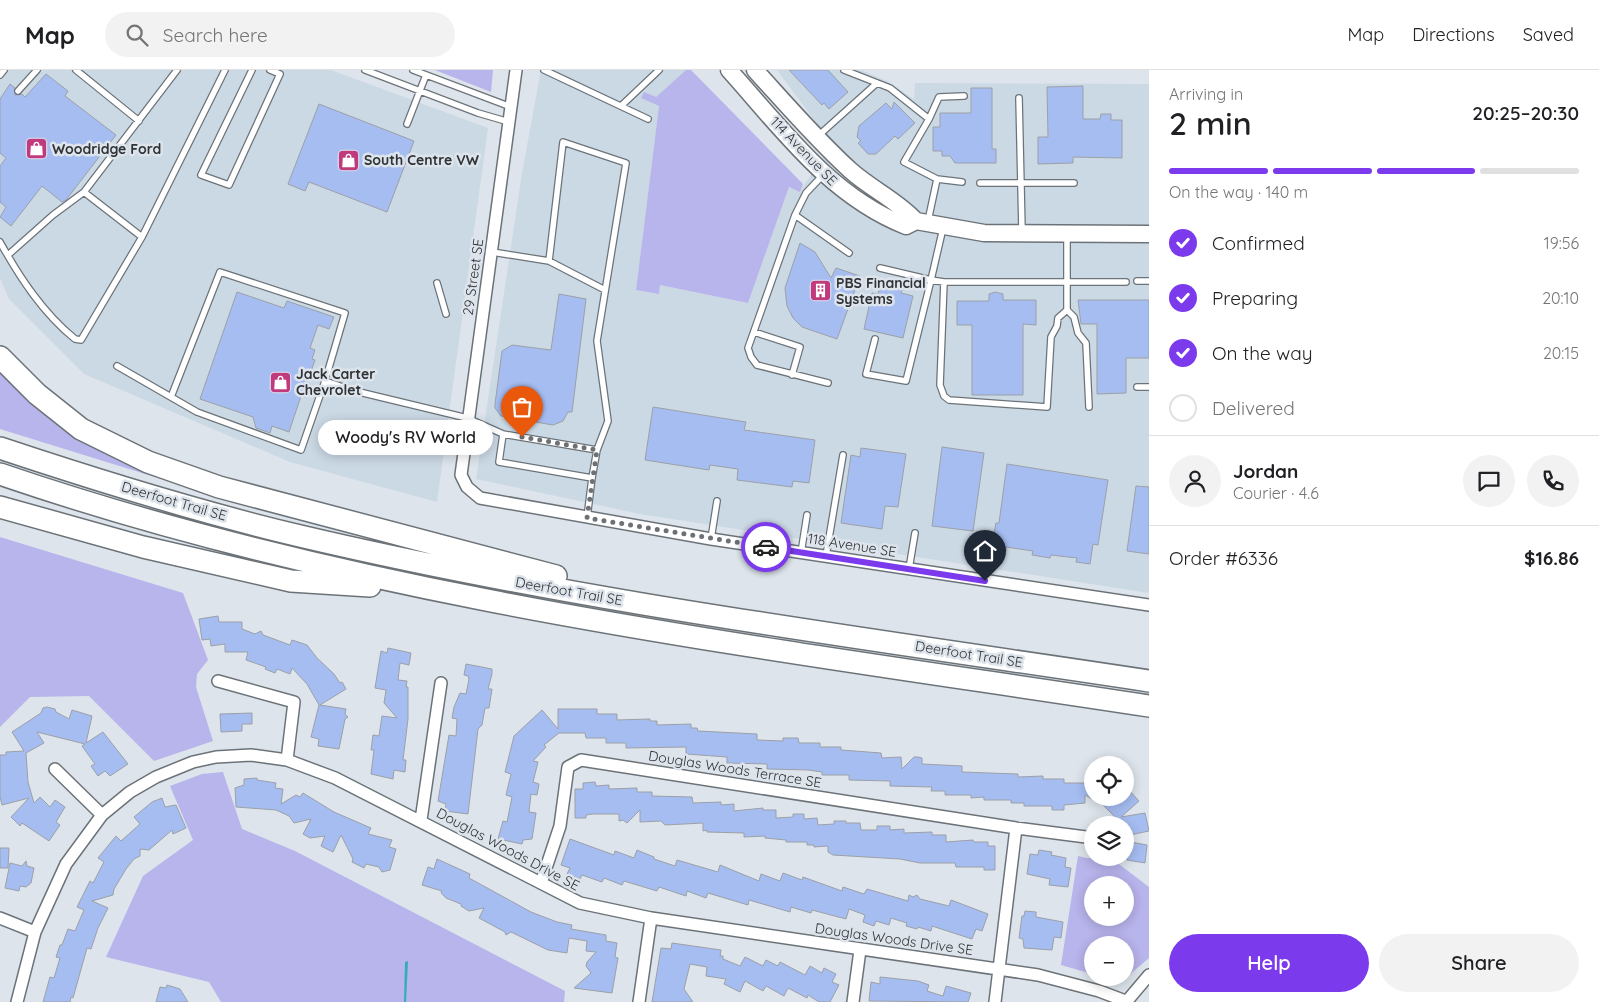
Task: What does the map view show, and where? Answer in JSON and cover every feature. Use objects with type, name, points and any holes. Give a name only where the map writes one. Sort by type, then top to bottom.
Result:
[{"type":"highway","points":[[0,357],[36,394],[81,429],[148,462],[219,487],[704,614]]},
{"type":"highway","name":"Deerfoot Trail SE","points":[[0,448],[154,496],[298,535],[445,568],[704,614],[1149,681]]},
{"type":"highway","name":"Deerfoot Trail SE","points":[[0,474],[103,507],[233,542],[438,591],[584,619],[1149,706]]},
{"type":"highway","points":[[0,507],[143,547],[291,581],[438,591]]},
{"type":"main road","name":"114 Avenue SE","points":[[729,70],[823,174],[879,215],[906,226],[929,223],[984,233],[1149,234]]},
{"type":"main road","name":"114 Avenue SE","points":[[755,70],[852,172],[929,223]]},
{"type":"street","name":"29 Street SE","points":[[466,488],[461,475],[467,418],[492,252],[516,70]]},
{"type":"street","name":"118 Avenue SE","points":[[466,488],[480,498],[587,518],[711,539],[1149,605]]},
{"type":"street","points":[[218,681],[294,702],[287,760]]},
{"type":"street","points":[[421,820],[441,684]]},
{"type":"street","name":"Douglas Woods Drive SE","points":[[17,1002],[35,932],[66,864],[102,814],[130,792],[152,779],[193,762],[216,757],[251,755],[287,760],[335,778],[421,820],[580,903],[651,918],[860,950],[1038,974],[1099,991],[1127,1002]]},
{"type":"street","name":"Douglas Woods Terrace SE","points":[[541,883],[560,826],[568,767],[581,760],[1016,828],[1084,837]]},
{"type":"street","points":[[55,769],[102,814]]},
{"type":"street","points":[[995,1002],[1016,828]]},
{"type":"street","points":[[0,918],[35,932]]},
{"type":"street","points":[[639,1002],[651,918]]},
{"type":"street","points":[[854,1002],[860,950]]},
{"type":"street","points":[[1127,1002],[1149,975]]},
{"type":"lane","points":[[0,75],[4,70]]},
{"type":"lane","points":[[18,91],[36,70]]},
{"type":"lane","points":[[76,70],[139,121]]},
{"type":"lane","points":[[8,255],[53,215],[84,192],[177,70]]},
{"type":"lane","points":[[0,242],[29,290],[50,315],[75,339],[81,340],[142,237],[225,70]]},
{"type":"lane","points":[[252,70],[201,175],[229,185],[280,74],[270,70]]},
{"type":"lane","points":[[365,70],[419,92],[509,122]]},
{"type":"lane","points":[[412,70],[511,107]]},
{"type":"lane","points":[[544,70],[648,119]]},
{"type":"lane","points":[[621,106],[658,70]]},
{"type":"lane","points":[[844,70],[890,88],[929,119]]},
{"type":"lane","points":[[407,124],[426,75]]},
{"type":"lane","points":[[817,137],[877,83]]},
{"type":"lane","points":[[962,182],[938,179],[904,162],[929,119],[939,97],[964,96]]},
{"type":"lane","points":[[1019,98],[1022,233]]},
{"type":"lane","points":[[549,262],[564,142],[626,163],[597,341],[608,421],[597,450],[587,518]]},
{"type":"lane","points":[[823,174],[806,193],[794,215],[748,348],[751,357],[757,365],[828,383]]},
{"type":"lane","points":[[875,339],[866,374],[906,381],[931,280],[929,223],[938,179]]},
{"type":"lane","points":[[980,183],[1074,183]]},
{"type":"lane","points":[[84,192],[142,237]]},
{"type":"lane","points":[[794,215],[849,253]]},
{"type":"lane","points":[[944,282],[940,385],[944,396],[949,400],[1047,407],[1050,336],[1057,326],[1058,318],[1066,310],[1067,234]]},
{"type":"lane","points":[[492,252],[549,262],[605,290]]},
{"type":"lane","points":[[880,268],[944,282],[1126,282]]},
{"type":"lane","points":[[117,366],[171,397],[198,412],[301,450],[325,381],[345,313],[220,272],[171,397]]},
{"type":"lane","points":[[1137,281],[1149,281]]},
{"type":"lane","points":[[437,283],[446,314]]},
{"type":"lane","points":[[1066,310],[1074,317],[1078,333],[1086,343],[1089,407]]},
{"type":"lane","points":[[754,332],[800,347],[792,375]]},
{"type":"lane","points":[[325,381],[355,391],[467,418],[503,434],[597,450]]},
{"type":"lane","points":[[1137,387],[1149,387]]},
{"type":"lane","points":[[503,434],[499,462],[592,478]]},
{"type":"lane","points":[[826,556],[843,455]]},
{"type":"lane","points":[[711,539],[717,501]]},
{"type":"lane","points":[[801,552],[807,515]]},
{"type":"lane","points":[[909,569],[915,533]]},
{"type":"shaded area","points":[[0,70],[331,70],[488,128],[437,502],[290,462],[84,374],[9,299],[0,278]]},
{"type":"shaded area","points":[[435,70],[493,70],[491,92]]},
{"type":"shaded area","points":[[541,70],[686,70],[656,97],[641,98],[659,106],[636,290],[659,294],[660,285],[748,303],[789,187],[800,191],[832,144],[777,70],[861,70],[887,81],[914,99],[915,83],[1149,84],[1149,593],[640,514],[476,479],[522,173]]},
{"type":"shaded area","points":[[686,70],[691,70],[803,184],[800,192],[789,187],[748,303],[660,285],[659,294],[636,290],[659,106],[641,98],[644,92],[656,97]]},
{"type":"shaded area","points":[[0,367],[157,473],[155,477],[0,429]]},
{"type":"shaded area","points":[[0,537],[183,593],[208,660],[197,674],[196,687],[213,741],[154,761],[89,696],[30,697],[0,727]]},
{"type":"shaded area","points":[[223,772],[242,829],[295,851],[565,991],[564,1002],[221,1002],[209,982],[106,957],[143,876],[193,840],[170,786],[202,774]]},
{"type":"shaded area","points":[[1078,856],[1084,857],[1084,866],[1121,866],[1149,887],[1149,958],[1134,971],[1134,936],[1084,936],[1084,972],[1061,965]]},
{"type":"water","points":[[408,961],[406,1002],[404,1002],[405,962]]},
{"type":"building","points":[[789,70],[828,70],[848,92],[829,109],[824,103],[822,105]]},
{"type":"building","points":[[46,74],[68,91],[65,96],[116,135],[66,200],[62,202],[42,186],[11,226],[0,217],[6,207],[0,202],[0,166],[6,158],[0,153],[0,99],[10,84],[15,88],[15,95],[22,94],[25,97]]},
{"type":"building","points":[[1083,86],[1083,119],[1100,119],[1101,114],[1111,114],[1111,120],[1122,120],[1122,158],[1073,157],[1073,163],[1038,164],[1038,137],[1048,137],[1047,87]]},
{"type":"building","points":[[971,88],[992,88],[992,149],[996,149],[996,163],[955,163],[950,156],[942,156],[942,151],[933,151],[933,127],[940,127],[940,113],[971,113]]},
{"type":"building","points":[[894,102],[915,123],[898,139],[895,136],[876,154],[868,154],[858,143],[861,141],[857,137],[859,126],[886,103],[892,109]]},
{"type":"building","points":[[319,104],[414,141],[387,212],[309,182],[305,191],[288,184]]},
{"type":"building","name":"PBS Financial Systems","points":[[800,243],[815,252],[831,278],[836,268],[860,276],[837,339],[802,327],[793,318],[787,306],[785,288]]},
{"type":"building","points":[[880,287],[902,290],[901,293],[913,296],[903,338],[864,329],[872,293],[878,294]]},
{"type":"building","points":[[237,292],[284,308],[287,301],[334,317],[329,329],[318,325],[310,348],[315,350],[312,359],[315,360],[307,382],[310,384],[306,397],[301,396],[289,432],[272,426],[270,433],[256,428],[253,417],[200,399]]},
{"type":"building","points":[[995,292],[1003,294],[1003,300],[1036,300],[1036,325],[1023,324],[1023,395],[972,395],[972,325],[957,325],[957,301],[989,301],[989,294]]},
{"type":"building","points":[[559,294],[586,299],[572,412],[568,412],[563,421],[553,425],[501,416],[495,408],[495,404],[502,351],[512,345],[551,350]]},
{"type":"building","points":[[1078,300],[1149,300],[1149,358],[1126,358],[1126,393],[1097,394],[1097,324],[1081,324]]},
{"type":"building","points":[[653,407],[746,422],[744,430],[815,440],[809,483],[793,481],[792,487],[737,480],[738,469],[710,465],[709,470],[645,460]]},
{"type":"building","points":[[942,447],[984,453],[973,531],[932,526]]},
{"type":"building","points":[[861,448],[906,454],[898,507],[885,506],[882,529],[841,523],[851,455],[860,457]]},
{"type":"building","points":[[1007,464],[1108,480],[1098,545],[1093,544],[1090,564],[1076,562],[1077,558],[1051,555],[1050,558],[1032,555],[1033,551],[1006,547],[1006,551],[991,549],[996,523],[999,523]]},
{"type":"building","points":[[1136,486],[1149,487],[1149,554],[1127,551]]},
{"type":"building","points":[[218,616],[219,622],[242,622],[242,629],[255,634],[261,631],[263,635],[290,645],[292,640],[307,645],[340,683],[342,682],[346,689],[320,705],[346,709],[345,714],[348,717],[345,719],[339,749],[318,746],[319,739],[311,737],[319,705],[307,684],[292,668],[290,674],[277,669],[275,673],[265,669],[266,667],[246,660],[248,652],[225,652],[225,644],[211,646],[210,639],[202,640],[199,619]]},
{"type":"building","points":[[388,648],[411,653],[409,665],[400,663],[398,680],[407,681],[406,687],[408,687],[408,719],[403,760],[406,760],[405,772],[394,770],[393,779],[371,774],[374,750],[371,750],[373,735],[379,736],[382,716],[397,718],[384,703],[386,690],[375,688],[381,651],[387,653]]},
{"type":"building","points":[[466,664],[492,669],[488,689],[492,689],[489,708],[485,708],[482,725],[478,729],[468,814],[445,811],[446,804],[438,801],[449,735],[456,736],[457,719],[452,718],[454,707],[460,693],[466,694],[469,679],[468,676],[464,675]]},
{"type":"building","points":[[43,708],[55,709],[56,712],[69,719],[72,710],[92,716],[86,743],[103,732],[128,764],[110,776],[105,771],[98,776],[91,766],[95,764],[82,746],[85,744],[37,732],[44,743],[26,753],[28,782],[34,803],[40,797],[50,807],[55,800],[65,807],[56,822],[60,825],[49,841],[22,823],[20,826],[11,817],[29,798],[2,805],[0,797],[0,755],[6,755],[6,752],[24,751],[12,732],[41,713]]},
{"type":"building","points":[[558,709],[597,709],[597,714],[617,714],[617,720],[650,719],[650,721],[657,721],[657,725],[691,724],[691,728],[697,728],[698,731],[757,734],[757,740],[783,741],[783,738],[798,738],[799,743],[820,743],[820,747],[841,747],[841,750],[881,753],[882,758],[901,757],[902,769],[914,757],[918,757],[922,758],[922,764],[962,766],[962,772],[1018,774],[1018,777],[1043,776],[1043,779],[1064,779],[1064,783],[1084,783],[1084,803],[1064,805],[1064,810],[1052,810],[1052,806],[1024,806],[1024,803],[1011,803],[1011,800],[984,800],[984,797],[971,798],[971,795],[945,795],[945,791],[931,791],[932,787],[890,786],[890,781],[849,780],[849,775],[822,775],[822,772],[808,770],[767,769],[767,764],[727,763],[727,757],[686,754],[686,747],[626,748],[626,743],[606,743],[606,738],[586,738],[585,733],[559,733],[544,745],[546,747],[533,761],[538,762],[533,782],[539,784],[537,795],[531,794],[529,812],[536,813],[532,839],[523,840],[522,844],[498,839],[503,821],[507,822],[512,797],[506,795],[511,774],[505,772],[514,736],[542,710],[558,729]]},
{"type":"building","points":[[252,713],[252,724],[242,724],[242,731],[221,732],[220,714]]},
{"type":"building","points":[[257,778],[257,780],[276,783],[275,788],[283,789],[281,804],[296,795],[300,797],[303,793],[334,812],[371,828],[368,834],[392,840],[389,847],[396,849],[390,870],[382,872],[379,867],[366,864],[364,868],[352,862],[353,859],[341,835],[333,852],[321,846],[325,836],[310,838],[303,834],[311,819],[294,823],[289,816],[276,810],[236,807],[235,788],[244,785],[244,779]]},
{"type":"building","points":[[595,782],[596,786],[609,785],[609,789],[637,788],[637,792],[652,792],[652,796],[692,797],[693,803],[721,802],[721,805],[734,804],[734,811],[763,808],[763,810],[776,810],[776,818],[793,817],[793,814],[804,814],[804,819],[817,818],[818,825],[834,824],[834,821],[846,821],[846,823],[860,823],[861,830],[877,830],[877,826],[890,826],[890,830],[904,829],[904,833],[932,832],[932,835],[946,835],[946,842],[973,840],[974,842],[988,842],[988,846],[995,846],[995,870],[984,870],[984,867],[956,867],[955,863],[920,863],[900,859],[833,855],[828,852],[828,846],[814,847],[814,845],[807,845],[807,842],[786,842],[786,840],[765,838],[765,836],[744,837],[744,833],[707,832],[707,830],[703,831],[703,823],[665,825],[661,821],[640,822],[640,810],[627,823],[623,820],[619,821],[619,814],[593,814],[586,815],[586,818],[575,818],[575,789],[583,789],[583,783]]},
{"type":"building","points":[[1134,796],[1139,801],[1134,805]]},
{"type":"building","points":[[162,798],[165,807],[176,805],[186,828],[173,834],[172,830],[149,850],[140,849],[140,856],[134,859],[126,869],[114,889],[113,895],[92,901],[108,908],[98,928],[91,949],[87,948],[73,998],[71,997],[70,1002],[43,1002],[50,977],[54,978],[60,958],[56,957],[60,945],[62,945],[68,929],[75,931],[84,910],[77,907],[90,881],[93,883],[104,862],[98,858],[116,836],[121,841],[140,824],[134,817],[152,802]]},
{"type":"building","points":[[1104,806],[1133,806],[1122,816],[1114,816]]},
{"type":"building","points":[[1145,813],[1149,831],[1134,834],[1134,816],[1127,816]]},
{"type":"building","points":[[570,839],[614,855],[615,851],[634,858],[637,850],[654,857],[654,859],[675,866],[677,860],[718,872],[720,865],[759,881],[761,874],[780,881],[783,873],[802,880],[803,877],[842,891],[843,887],[864,894],[867,889],[908,901],[909,895],[913,897],[917,895],[920,899],[949,906],[951,900],[988,914],[982,931],[976,929],[972,939],[932,926],[931,931],[918,927],[917,929],[906,926],[907,923],[891,918],[889,925],[876,921],[874,926],[863,922],[865,915],[849,909],[846,919],[812,910],[811,913],[791,907],[790,912],[749,900],[748,905],[708,893],[706,898],[687,891],[686,896],[659,887],[657,891],[624,881],[622,885],[604,878],[602,882],[582,875],[580,879],[567,874],[570,868],[561,865]]},
{"type":"building","points":[[1134,843],[1147,845],[1145,863],[1134,861]]},
{"type":"building","points":[[0,848],[9,848],[8,868],[0,868]]},
{"type":"building","points":[[1039,850],[1052,852],[1051,855],[1066,858],[1065,867],[1071,868],[1068,887],[1049,885],[1050,879],[1027,874],[1030,854],[1038,855]]},
{"type":"building","points":[[437,859],[470,874],[469,878],[531,912],[557,922],[572,925],[571,929],[606,935],[606,941],[617,943],[615,957],[618,958],[612,993],[574,988],[591,973],[586,966],[587,962],[596,952],[586,951],[587,941],[569,938],[567,953],[548,950],[511,932],[506,935],[505,932],[479,918],[484,908],[469,911],[461,906],[461,904],[446,898],[441,893],[442,891],[422,885],[428,867],[434,869]]},
{"type":"building","points":[[26,861],[27,866],[34,868],[31,883],[26,887],[20,886],[19,891],[5,888],[10,863],[22,866]]},
{"type":"building","points":[[1025,911],[1036,912],[1036,917],[1063,922],[1061,938],[1054,937],[1052,950],[1024,948],[1023,939],[1019,938],[1022,916],[1024,916]]},
{"type":"building","points":[[672,943],[721,950],[720,956],[723,956],[723,959],[740,966],[745,957],[763,966],[766,960],[778,966],[780,962],[805,975],[810,966],[822,973],[824,968],[836,974],[832,982],[839,985],[830,1002],[819,1002],[808,995],[807,998],[788,988],[784,996],[766,986],[763,991],[745,981],[740,992],[724,984],[726,979],[706,976],[707,967],[690,964],[684,989],[693,1002],[652,1002],[661,948],[671,949]]},
{"type":"building","points":[[880,977],[918,981],[929,985],[927,991],[943,996],[946,986],[971,993],[968,1002],[869,1001],[871,982],[880,984]]},
{"type":"building","points":[[167,985],[180,989],[188,1002],[156,1002],[160,987],[166,988]]},
{"type":"way so far","points":[[522,437],[597,450],[587,518],[766,547]]},
{"type":"place","name":"Woodridge Ford","points":[[36,149]]},
{"type":"place","name":"South Centre VW","points":[[348,160]]},
{"type":"place","name":"PBS Financial Systems","points":[[820,291]]},
{"type":"place","name":"Jack Carter Chevrolet","points":[[280,382]]},
{"type":"place","name":"Woody's RV World","points":[[522,437]]},
{"type":"route","points":[[766,547],[985,581]]}]
